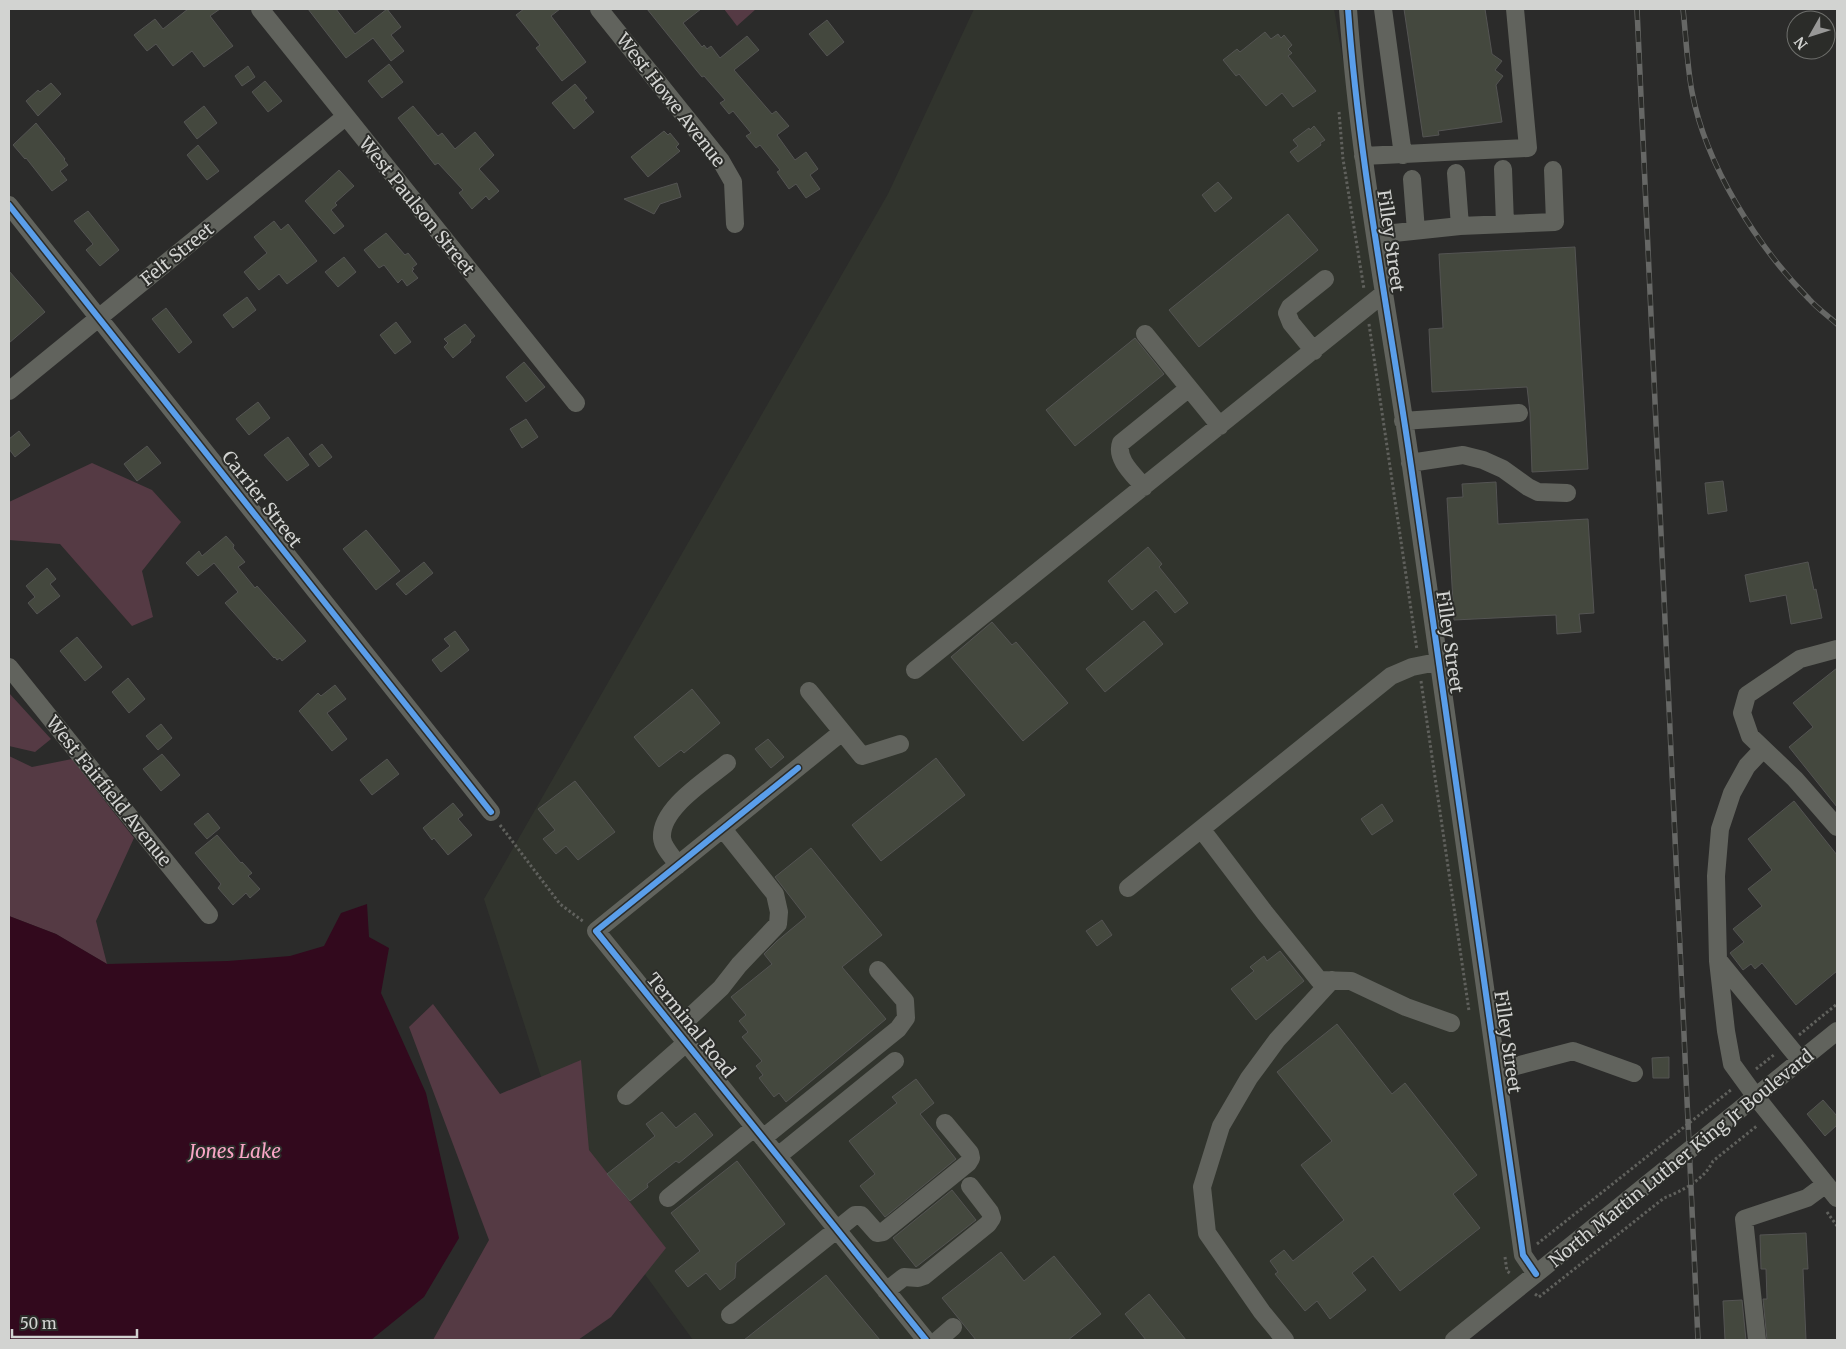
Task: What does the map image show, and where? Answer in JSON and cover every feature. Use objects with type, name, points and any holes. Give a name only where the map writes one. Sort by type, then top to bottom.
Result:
[{"type":"street","name":"West Paulson Street","points":[[260,9],[576,403]]},
{"type":"street","name":"West Howe Avenue","points":[[599,9],[721,162],[733,182],[735,224]]},
{"type":"street","name":"Filley Street","points":[[1348,9],[1363,156],[1410,463],[1523,1255],[1530,1279]]},
{"type":"street","points":[[1384,9],[1402,155]]},
{"type":"street","points":[[1363,156],[1528,148],[1515,9]]},
{"type":"street","name":"Felt Street","points":[[9,390],[346,117]]},
{"type":"street","points":[[1503,169],[1505,224]]},
{"type":"street","points":[[1375,235],[1460,226],[1555,222],[1553,170]]},
{"type":"street","points":[[1456,173],[1460,226]]},
{"type":"street","points":[[1412,179],[1416,231]]},
{"type":"street","name":"Carrier Street","points":[[9,205],[491,812]]},
{"type":"street","points":[[1314,351],[1291,323],[1287,313],[1290,307],[1325,279]]},
{"type":"street","points":[[915,670],[1383,294]]},
{"type":"street","points":[[1145,334],[1220,426]]},
{"type":"street","points":[[1144,487],[1121,459],[1118,450],[1120,443],[1189,388]]},
{"type":"street","points":[[1403,421],[1519,413]]},
{"type":"street","points":[[1410,463],[1463,455],[1483,460],[1503,469],[1538,492],[1567,493]]},
{"type":"street","points":[[1837,649],[1800,660],[1747,695],[1742,713],[1750,736],[1795,780],[1837,827]]},
{"type":"street","points":[[1128,888],[1391,676],[1412,667],[1438,662]]},
{"type":"street","name":"West Fairfield Avenue","points":[[9,667],[209,915]]},
{"type":"street","points":[[809,691],[862,756],[900,744]]},
{"type":"street","points":[[596,931],[842,732]]},
{"type":"street","points":[[1763,749],[1747,766],[1732,793],[1720,829],[1716,876],[1718,961],[1726,1031],[1732,1064],[1837,1198]]},
{"type":"street","points":[[678,865],[666,849],[662,838],[666,820],[675,806],[727,763]]},
{"type":"street","points":[[626,1096],[681,1037],[739,965],[778,924],[780,912],[775,894],[723,829]]},
{"type":"street","points":[[1202,830],[1265,914],[1319,980],[1351,981],[1406,1007],[1451,1024]]},
{"type":"street","name":"Terminal Road","points":[[596,931],[926,1340]]},
{"type":"street","points":[[1718,961],[1801,1061]]},
{"type":"street","points":[[668,1198],[898,1029],[906,1018],[906,1001],[878,970]]},
{"type":"street","points":[[1285,1340],[1262,1312],[1207,1233],[1202,1187],[1221,1126],[1248,1078],[1277,1040],[1332,980]]},
{"type":"street","name":"North Martin Luther King Jr Boulevard","points":[[1454,1340],[1837,1031]]},
{"type":"street","points":[[1497,1071],[1573,1051],[1634,1073]]},
{"type":"street","points":[[778,1156],[894,1061]]},
{"type":"street","points":[[730,1315],[855,1215],[861,1215],[878,1233],[883,1232],[968,1163],[971,1158],[970,1153],[945,1123]]},
{"type":"street","points":[[1757,1340],[1744,1219],[1807,1198],[1826,1184]]},
{"type":"street","points":[[886,1290],[904,1277],[918,1278],[924,1276],[988,1224],[992,1218],[990,1212],[970,1186]]},
{"type":"street","points":[[938,1340],[953,1327]]},
{"type":"path","points":[[1338,102],[1343,159],[1367,308],[1470,1017]]},
{"type":"path","points":[[491,812],[560,904],[596,931]]},
{"type":"path","points":[[1507,1270],[1523,1255],[1837,1004]]},
{"type":"path","points":[[1507,1270],[1530,1279],[1538,1297],[1664,1198],[1680,1192],[1701,1177],[1709,1169],[1713,1161],[1771,1116]]},
{"type":"path","points":[[1504,1251],[1507,1270]]},
{"type":"shaded area","points":[[724,9],[756,9],[737,26]]},
{"type":"shaded area","points":[[974,9],[1334,9],[1383,294],[1523,1255],[1536,1274],[1453,1340],[693,1340],[573,1176],[484,899],[888,194]]},
{"type":"shaded area","points":[[92,463],[152,490],[181,522],[142,571],[153,617],[132,626],[60,544],[9,540],[9,502]]},
{"type":"shaded area","points":[[9,693],[51,739],[35,752],[9,746]]},
{"type":"shaded area","points":[[9,756],[32,767],[72,759],[134,838],[96,921],[107,964],[56,934],[9,916]]},
{"type":"shaded area","points":[[433,1004],[500,1094],[581,1060],[589,1150],[666,1248],[611,1317],[578,1340],[433,1340],[489,1240],[409,1027]]},
{"type":"water","name":"Jones Lake","points":[[367,904],[369,937],[389,948],[381,993],[426,1093],[459,1238],[424,1297],[371,1340],[9,1340],[9,916],[56,934],[107,964],[228,961],[290,956],[324,946],[341,913]]},
{"type":"building","points":[[188,9],[220,9],[210,16],[233,46],[204,67],[192,51],[173,66],[156,44],[147,51],[134,35],[155,19],[163,29]]},
{"type":"building","points":[[308,9],[336,9],[355,34],[387,9],[401,27],[391,35],[404,51],[391,61],[373,38],[346,58]]},
{"type":"building","points":[[524,9],[560,9],[551,16],[586,62],[562,81],[536,48],[540,45],[516,15]]},
{"type":"building","points":[[647,9],[701,9],[683,23],[702,47],[704,45],[707,49],[711,46],[720,58],[747,36],[759,50],[734,70],[772,114],[776,111],[789,126],[777,135],[795,160],[806,152],[818,169],[810,175],[820,189],[806,198],[796,184],[789,189],[777,172],[780,170],[760,145],[756,148],[746,136],[751,133],[733,111],[729,114],[720,103],[725,100],[704,76],[702,77]]},
{"type":"building","points":[[1404,9],[1485,9],[1492,54],[1502,61],[1495,70],[1503,76],[1496,85],[1502,122],[1438,131],[1439,135],[1423,137]]},
{"type":"building","points":[[827,20],[844,42],[827,56],[809,34]]},
{"type":"building","points":[[1265,32],[1271,39],[1278,34],[1281,38],[1284,35],[1292,45],[1288,49],[1292,53],[1288,56],[1316,91],[1293,107],[1282,93],[1266,106],[1239,74],[1236,76],[1223,60],[1237,49],[1240,52]]},
{"type":"building","points":[[389,64],[403,82],[382,98],[368,81]]},
{"type":"building","points":[[248,66],[255,77],[242,86],[235,76]]},
{"type":"building","points":[[265,81],[282,101],[268,112],[252,92]]},
{"type":"building","points":[[51,83],[61,94],[38,116],[26,101],[38,90],[40,92]]},
{"type":"building","points":[[575,84],[587,98],[584,100],[594,112],[574,129],[552,103]]},
{"type":"building","points":[[204,106],[217,123],[197,139],[184,122]]},
{"type":"building","points":[[413,106],[438,136],[442,133],[455,149],[475,132],[494,155],[479,169],[499,191],[489,200],[486,196],[472,209],[459,193],[463,190],[438,163],[435,165],[398,118]]},
{"type":"building","points":[[36,123],[68,165],[60,171],[67,180],[52,191],[26,158],[13,145]]},
{"type":"building","points":[[1314,126],[1325,140],[1298,162],[1290,152],[1298,146],[1293,140]]},
{"type":"building","points":[[664,131],[668,135],[670,133],[679,144],[676,147],[680,151],[648,177],[631,157]]},
{"type":"building","points":[[198,145],[219,171],[207,180],[187,155]]},
{"type":"building","points":[[339,170],[354,186],[335,203],[337,205],[331,210],[344,226],[334,234],[305,201]]},
{"type":"building","points":[[1218,182],[1232,198],[1215,212],[1202,195]]},
{"type":"building","points":[[677,183],[681,197],[660,204],[654,214],[624,199]]},
{"type":"building","points":[[88,211],[119,250],[100,266],[86,250],[93,244],[74,221]]},
{"type":"building","points":[[1288,214],[1318,250],[1199,347],[1169,310]]},
{"type":"building","points":[[274,221],[281,230],[288,224],[317,261],[287,284],[279,274],[259,290],[244,272],[267,253],[254,237]]},
{"type":"building","points":[[386,233],[405,255],[408,253],[417,264],[412,268],[414,269],[412,271],[418,278],[407,286],[402,279],[398,283],[384,265],[379,268],[364,250]]},
{"type":"building","points":[[1575,247],[1588,469],[1532,472],[1527,387],[1432,392],[1429,329],[1443,328],[1439,254]]},
{"type":"building","points":[[344,257],[356,272],[338,287],[325,272]]},
{"type":"building","points":[[9,271],[45,312],[9,343]]},
{"type":"building","points":[[247,297],[256,310],[233,328],[223,315]]},
{"type":"building","points":[[166,308],[192,342],[179,353],[152,319]]},
{"type":"building","points":[[396,322],[411,342],[395,354],[380,335]]},
{"type":"building","points":[[465,324],[475,336],[453,358],[444,347],[448,343],[444,339]]},
{"type":"building","points":[[1135,338],[1164,374],[1075,446],[1046,410]]},
{"type":"building","points":[[524,362],[545,387],[526,402],[506,377]]},
{"type":"building","points":[[258,402],[270,418],[249,435],[236,419]]},
{"type":"building","points":[[526,419],[538,437],[522,448],[510,429]]},
{"type":"building","points":[[19,431],[30,445],[15,457],[9,449],[9,439]]},
{"type":"building","points":[[288,437],[309,465],[287,481],[264,455]]},
{"type":"building","points":[[322,444],[332,457],[319,467],[309,454]]},
{"type":"building","points":[[147,446],[161,463],[137,481],[124,464]]},
{"type":"building","points":[[1723,481],[1727,511],[1708,514],[1705,483]]},
{"type":"building","points":[[1496,482],[1498,524],[1588,519],[1594,613],[1579,614],[1581,632],[1557,634],[1556,615],[1454,620],[1447,498],[1463,497],[1462,484]]},
{"type":"building","points":[[366,530],[400,571],[376,590],[343,549]]},
{"type":"building","points":[[226,536],[245,562],[238,567],[255,588],[257,586],[306,641],[282,661],[280,658],[277,660],[274,658],[225,603],[238,592],[214,563],[198,576],[186,563],[199,551],[202,556]]},
{"type":"building","points":[[1148,547],[1162,564],[1159,567],[1188,603],[1175,613],[1156,590],[1132,610],[1108,581]]},
{"type":"building","points":[[424,562],[433,573],[406,595],[396,584]]},
{"type":"building","points":[[1808,562],[1822,618],[1791,624],[1786,595],[1750,602],[1745,575]]},
{"type":"building","points":[[47,568],[56,579],[50,584],[60,596],[37,614],[28,603],[35,597],[26,586]]},
{"type":"building","points":[[1144,621],[1163,644],[1105,692],[1086,669]]},
{"type":"building","points":[[992,622],[1012,645],[1016,642],[1068,703],[1023,741],[951,657]]},
{"type":"building","points":[[455,631],[469,650],[441,672],[432,660],[450,646],[444,639]]},
{"type":"building","points":[[77,637],[102,667],[85,681],[60,651]]},
{"type":"building","points":[[1837,668],[1837,807],[1789,747],[1813,727],[1793,703]]},
{"type":"building","points":[[128,678],[145,699],[129,713],[112,692]]},
{"type":"building","points":[[335,685],[346,699],[327,713],[347,739],[332,751],[299,711],[318,693],[321,696]]},
{"type":"building","points":[[692,689],[720,723],[684,753],[681,750],[659,767],[634,737]]},
{"type":"building","points":[[161,724],[172,738],[158,750],[146,736]]},
{"type":"building","points":[[768,739],[784,757],[771,768],[755,749]]},
{"type":"building","points":[[162,754],[180,775],[161,791],[143,769]]},
{"type":"building","points":[[936,758],[965,795],[881,861],[852,825]]},
{"type":"building","points":[[387,759],[399,774],[372,795],[360,780]]},
{"type":"building","points":[[575,781],[615,832],[578,860],[566,846],[556,854],[543,839],[555,830],[538,809]]},
{"type":"building","points":[[1794,801],[1837,855],[1837,971],[1796,1005],[1762,963],[1755,969],[1751,964],[1743,970],[1730,953],[1744,942],[1733,929],[1762,906],[1748,889],[1772,870],[1748,839]]},
{"type":"building","points":[[453,803],[463,815],[458,819],[472,835],[448,855],[434,838],[432,840],[423,828]]},
{"type":"building","points":[[1382,804],[1393,821],[1372,835],[1361,819]]},
{"type":"building","points":[[208,813],[220,828],[207,839],[194,824]]},
{"type":"building","points":[[217,835],[252,873],[248,876],[260,889],[250,898],[246,893],[233,905],[218,888],[221,884],[195,853]]},
{"type":"building","points":[[811,848],[882,935],[842,967],[886,1019],[786,1102],[779,1093],[774,1097],[759,1078],[763,1075],[756,1066],[762,1061],[742,1037],[748,1032],[739,1021],[746,1015],[731,997],[772,964],[764,954],[806,917],[775,877]]},
{"type":"building","points":[[1102,920],[1112,935],[1097,946],[1086,931]]},
{"type":"building","points":[[1280,951],[1304,981],[1256,1020],[1231,989],[1254,971],[1250,967],[1264,956],[1267,961]]},
{"type":"building","points":[[1337,1024],[1392,1094],[1405,1083],[1477,1175],[1453,1194],[1480,1228],[1400,1291],[1373,1256],[1352,1273],[1366,1290],[1330,1319],[1317,1301],[1305,1311],[1275,1274],[1278,1272],[1270,1261],[1284,1250],[1293,1261],[1344,1220],[1301,1165],[1332,1141],[1277,1072]]},
{"type":"building","points":[[1669,1057],[1669,1078],[1653,1078],[1652,1058]]},
{"type":"building","points":[[916,1079],[934,1103],[920,1114],[956,1159],[885,1217],[860,1186],[875,1174],[849,1141],[897,1103],[892,1097]]},
{"type":"building","points":[[1823,1100],[1837,1116],[1837,1125],[1825,1136],[1807,1114]]},
{"type":"building","points":[[662,1112],[676,1128],[695,1113],[713,1135],[679,1163],[676,1161],[647,1184],[648,1187],[630,1201],[607,1174],[655,1136],[646,1124]]},
{"type":"building","points":[[737,1161],[785,1224],[736,1263],[735,1278],[720,1290],[706,1273],[688,1287],[675,1271],[700,1251],[671,1213]]},
{"type":"building","points":[[952,1190],[976,1220],[916,1267],[893,1238]]},
{"type":"building","points":[[1806,1233],[1808,1269],[1803,1269],[1806,1340],[1767,1340],[1763,1299],[1767,1299],[1766,1269],[1761,1269],[1760,1235]]},
{"type":"building","points":[[1001,1252],[1024,1281],[1054,1256],[1101,1314],[1068,1340],[976,1340],[942,1298]]},
{"type":"building","points":[[826,1275],[880,1340],[744,1340]]},
{"type":"building","points":[[1149,1294],[1186,1340],[1146,1340],[1125,1314]]},
{"type":"building","points":[[1742,1300],[1746,1340],[1725,1340],[1723,1301]]},
{"type":"railway","points":[[1637,9],[1698,1340]]},
{"type":"railway","points":[[1683,9],[1692,92],[1699,120],[1721,176],[1753,230],[1771,255],[1812,302],[1837,324]]},
{"type":"cycle path","points":[[1348,9],[1359,124],[1375,238],[1411,466],[1523,1255],[1536,1274]]},
{"type":"cycle path","points":[[9,205],[491,812]]},
{"type":"cycle path","points":[[798,768],[596,931],[926,1340]]}]
